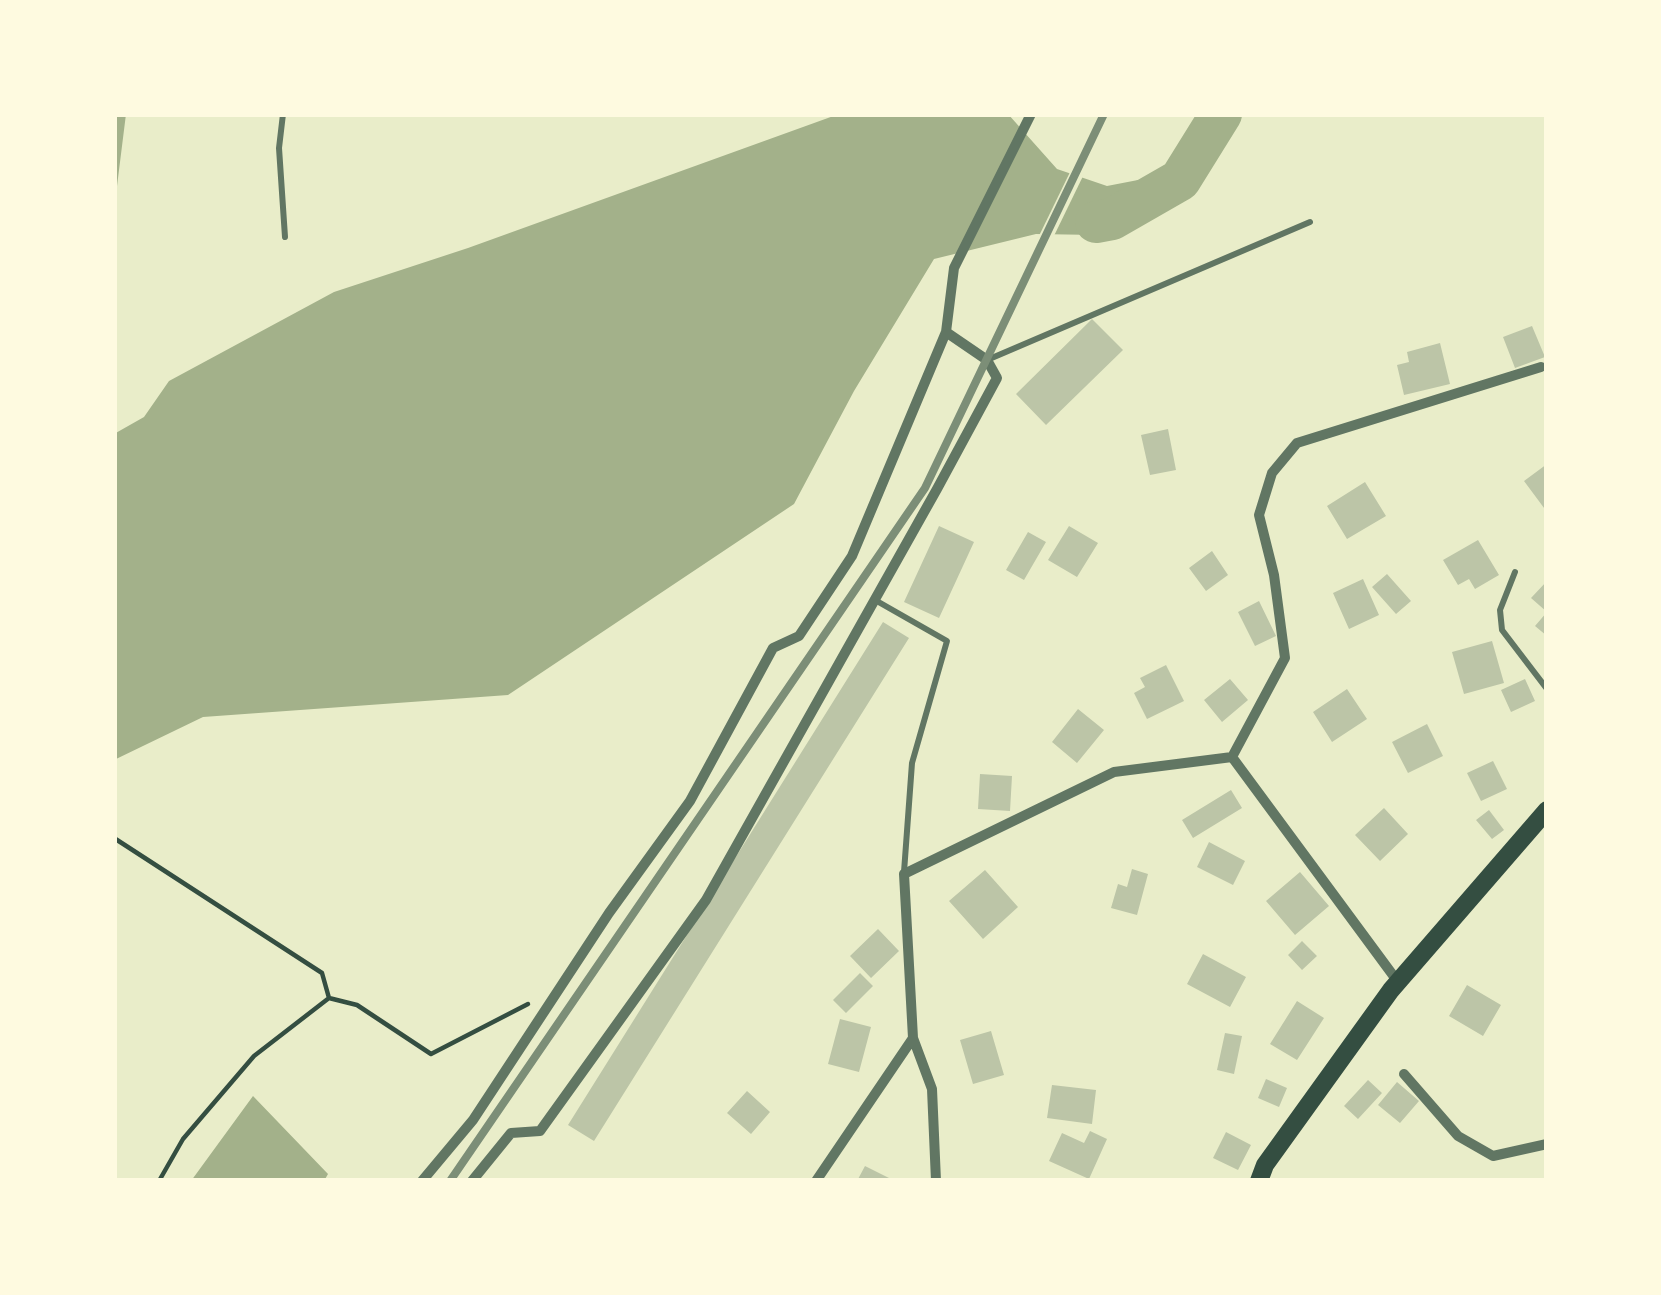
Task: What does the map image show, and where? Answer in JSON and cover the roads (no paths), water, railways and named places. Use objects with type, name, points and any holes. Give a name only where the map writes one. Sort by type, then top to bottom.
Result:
[{"type":"highway","points":[[1259,1181],[1265,1166],[1398,982],[1547,810]]},
{"type":"street","points":[[422,1181],[473,1120],[609,913],[690,801],[773,648],[799,636],[852,556],[946,332],[954,268],[1030,115]]},
{"type":"street","points":[[472,1181],[511,1133],[540,1131],[706,900],[875,599],[998,378],[987,360],[946,332]]},
{"type":"street","points":[[1232,757],[1285,658],[1274,575],[1259,514],[1272,472],[1297,443],[1541,367]]},
{"type":"street","points":[[936,1181],[932,1089],[913,1038],[904,874],[1114,772],[1232,757]]},
{"type":"street","points":[[1232,757],[1398,982]]},
{"type":"street","points":[[816,1181],[913,1038]]},
{"type":"street","points":[[1405,1074],[1458,1136],[1493,1156],[1547,1144]]},
{"type":"lane","points":[[283,114],[279,148],[286,237]]},
{"type":"lane","points":[[987,360],[1310,221]]},
{"type":"lane","points":[[1515,572],[1500,610],[1502,630],[1547,689]]},
{"type":"lane","points":[[875,599],[947,641],[912,763],[904,874]]},
{"type":"waterway","points":[[1096,222],[1112,219],[1180,180],[1221,114]]},
{"type":"railway","points":[[450,1181],[925,488],[1104,114]]}]
